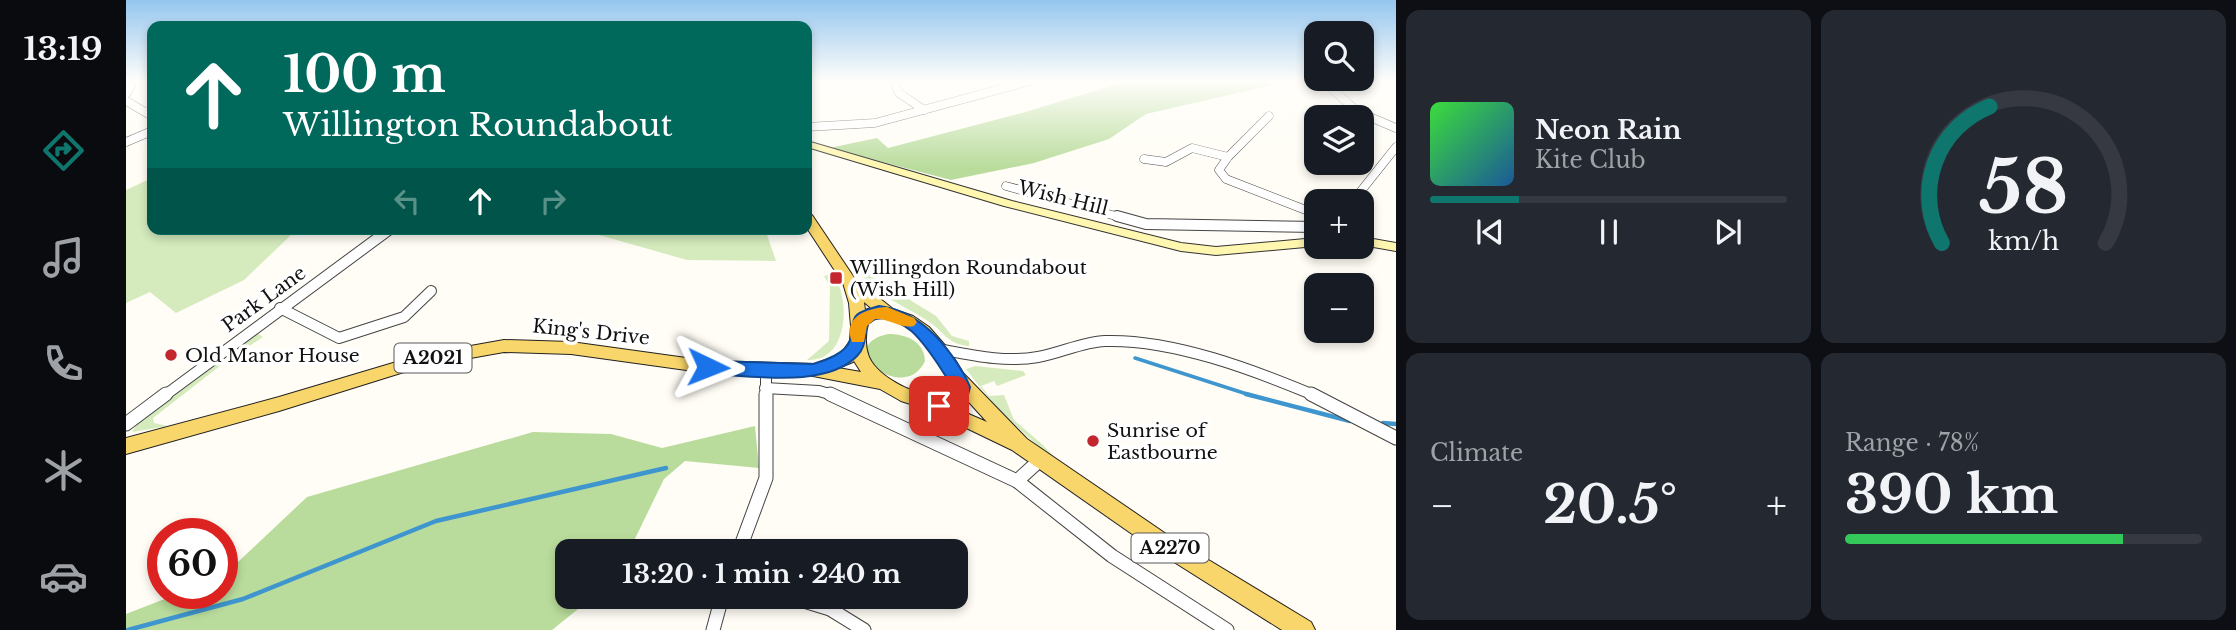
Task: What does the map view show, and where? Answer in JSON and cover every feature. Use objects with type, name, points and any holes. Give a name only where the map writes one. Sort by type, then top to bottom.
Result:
[{"type":"main road","points":[[812,226],[850,283],[857,303],[858,333],[864,365],[883,383],[930,404],[946,407],[958,401],[961,387],[923,331],[897,314],[887,312],[850,283]]},
{"type":"main road","name":"King's Drive","points":[[813,370],[837,364],[846,358],[870,313],[887,312]]},
{"type":"main road","name":"King's Drive","points":[[126,446],[279,404],[420,360],[504,346],[571,348],[708,367],[813,370],[883,383]]},
{"type":"main road","name":"A2270","points":[[954,373],[1020,445],[1040,460],[1226,584],[1303,630]]},
{"type":"main road","name":"A2270","points":[[930,404],[1020,445]]},
{"type":"street","points":[[812,127],[876,123],[923,110]]},
{"type":"street","points":[[1356,110],[1396,128]]},
{"type":"street","points":[[1269,116],[1219,170],[1226,179],[1304,209]]},
{"type":"street","points":[[126,142],[147,133]]},
{"type":"street","name":"Wish Hill","points":[[812,145],[1008,204],[1181,247],[1216,251],[1304,243]]},
{"type":"street","points":[[1363,189],[1396,147]]},
{"type":"street","points":[[1144,159],[1166,162],[1192,148],[1228,158]]},
{"type":"street","points":[[1006,186],[1146,224],[1304,227]]},
{"type":"street","name":"Park Lane","points":[[126,424],[382,235]]},
{"type":"street","points":[[1374,244],[1395,249]]},
{"type":"street","points":[[280,308],[339,338],[404,317],[431,292]]},
{"type":"street","points":[[937,349],[1013,359],[1036,358],[1083,344],[1105,341],[1175,350],[1300,388],[1342,407],[1396,438]]},
{"type":"street","points":[[954,373],[974,354]]},
{"type":"street","points":[[743,539],[766,478],[766,369]]},
{"type":"street","points":[[765,388],[819,391],[838,397],[1017,481],[1112,556],[1227,630]]},
{"type":"street","points":[[1017,481],[1040,460]]},
{"type":"street","points":[[713,630],[719,609]]},
{"type":"street","points":[[829,609],[864,630]]},
{"type":"green space","points":[[1031,110],[1162,110],[1146,114],[1109,139],[1034,163],[951,180],[829,148],[877,138],[888,148]]},
{"type":"green space","points":[[147,180],[147,235],[291,235],[244,280],[176,313],[150,292],[126,303],[126,190]]},
{"type":"green space","points":[[599,235],[767,235],[776,261],[687,260]]},
{"type":"green space","points":[[863,271],[936,316],[952,336],[969,341],[969,346],[950,340],[934,325],[883,294],[860,273]]},
{"type":"green space","points":[[833,274],[842,298],[843,327],[831,351],[821,358],[807,360],[829,341],[830,286],[824,276]]},
{"type":"green space","points":[[257,333],[263,337],[225,362],[153,418],[154,423],[168,426],[132,432],[141,418]]},
{"type":"green space","points":[[888,334],[907,337],[921,348],[925,361],[915,373],[902,377],[889,375],[877,369],[869,360],[867,350],[872,340]]},
{"type":"green space","points":[[975,366],[1023,371],[1026,375],[997,386],[994,381],[981,386],[989,396],[1004,395],[1014,420],[1060,463],[998,408],[966,369]]},
{"type":"green space","points":[[755,426],[759,468],[685,461],[664,479],[635,539],[555,539],[555,609],[578,609],[552,630],[126,630],[126,614],[147,606],[147,609],[238,609],[238,562],[307,497],[533,432],[611,434],[662,448]]},
{"type":"waterway","points":[[1135,358],[1250,395]]},
{"type":"waterway","points":[[1246,394],[1250,395]]},
{"type":"waterway","points":[[1250,395],[1350,421]]},
{"type":"waterway","points":[[1383,423],[1396,424]]},
{"type":"waterway","points":[[128,630],[243,599],[436,521],[666,468]]},
{"type":"slow traffic","points":[[858,338],[859,325],[870,313],[879,311],[897,314],[909,322]]},
{"type":"place","name":"Willingdon Roundabout (Wish Hill)","points":[[836,278]]},
{"type":"place","name":"Old Manor House","points":[[171,355]]},
{"type":"place","name":"Sunrise of Eastbourne","points":[[1093,441]]},
{"type":"route","points":[[708,367],[813,370],[830,367],[852,352],[858,342],[859,325],[864,317],[879,311],[887,312],[897,314],[923,331],[957,378],[961,387],[958,401],[946,407],[939,406]]}]
